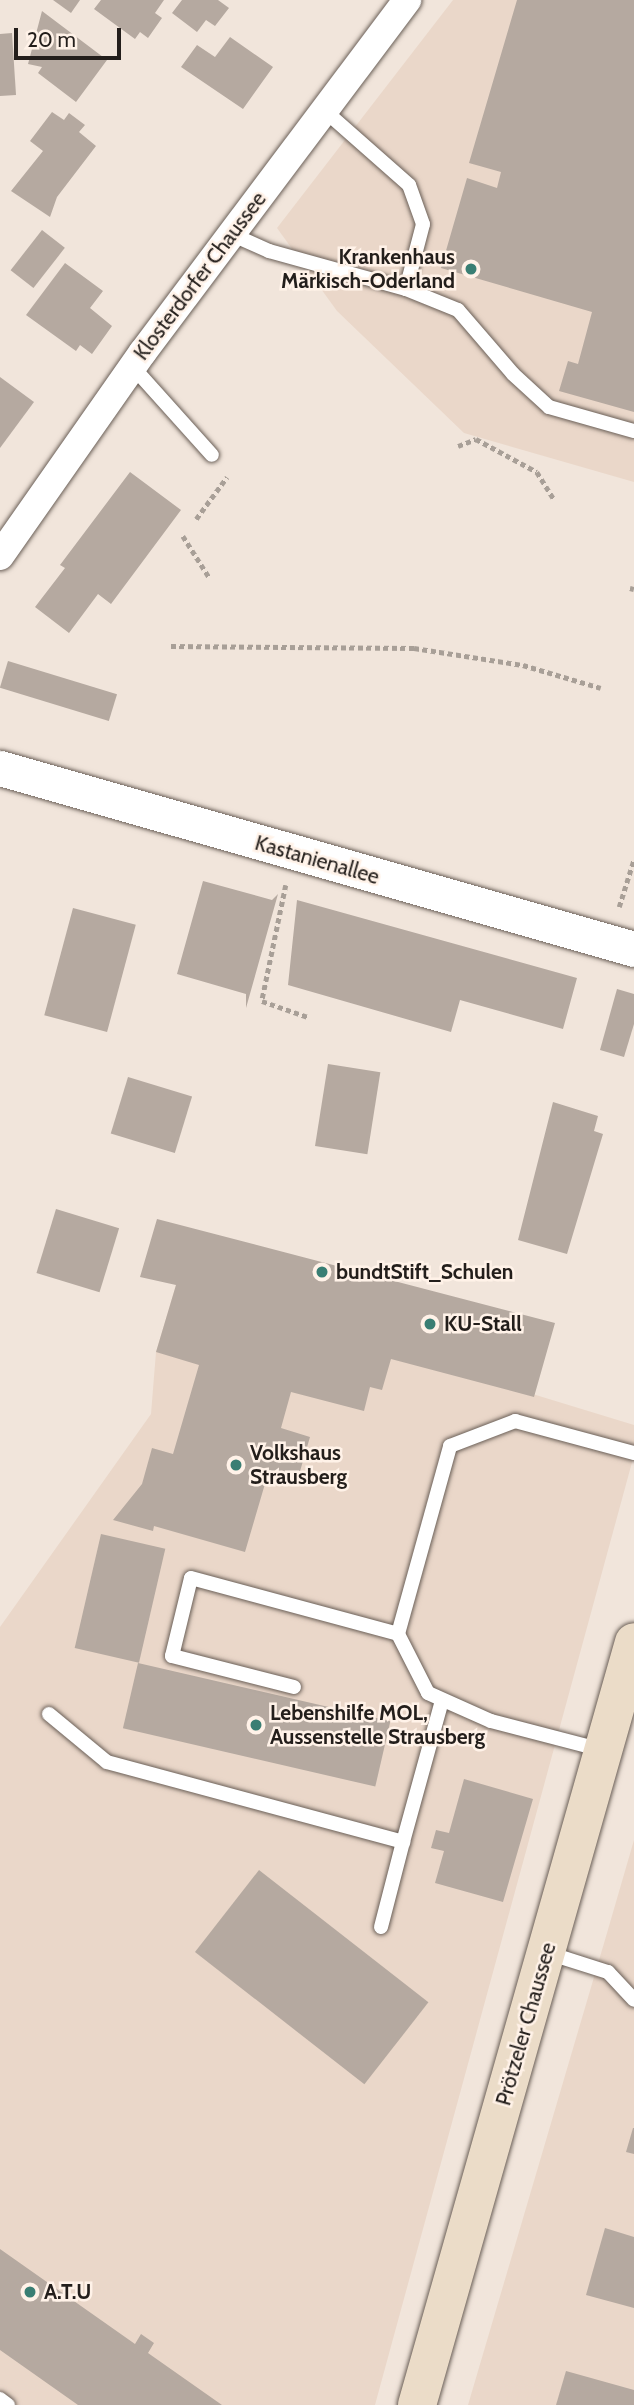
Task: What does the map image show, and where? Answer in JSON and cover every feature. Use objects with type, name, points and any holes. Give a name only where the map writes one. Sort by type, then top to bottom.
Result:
[{"type":"main road","name":"Prötzeler Chaussee","points":[[417,2405],[634,1642]]},
{"type":"street","name":"Klosterdorfer Chaussee","points":[[0,556],[133,367],[407,0]]},
{"type":"street","name":"Kastanienallee","points":[[0,768],[294,854],[621,945]]},
{"type":"lane","points":[[324,110],[409,185],[423,224],[406,289]]},
{"type":"lane","points":[[231,234],[269,251],[406,289],[458,310],[513,374],[549,408],[634,431]]},
{"type":"lane","points":[[133,367],[212,455]]},
{"type":"lane","points":[[603,1750],[491,1721],[428,1693],[398,1634],[450,1446],[515,1420],[634,1452]]},
{"type":"lane","points":[[294,1687],[172,1656],[191,1578],[398,1634]]},
{"type":"lane","points":[[381,1927],[442,1700]]},
{"type":"lane","points":[[49,1714],[107,1762],[403,1842]]},
{"type":"lane","points":[[547,1952],[608,1972],[634,2000]]},
{"type":"lane","points":[[0,2399],[8,2405]]},
{"type":"path","points":[[458,446],[476,439],[537,472],[554,499]]},
{"type":"path","points":[[196,519],[230,474],[212,455]]},
{"type":"path","points":[[183,536],[209,577]]},
{"type":"path","points":[[172,646],[414,648],[523,664],[601,688]]},
{"type":"path","points":[[294,854],[274,932],[262,1001],[308,1017]]},
{"type":"path","points":[[621,945],[634,859]]},
{"type":"shaded area","name":"Krankenhaus Märkisch-Oderland","points":[[453,0],[634,0],[634,482],[464,433],[337,311],[277,228]]},
{"type":"shaded area","points":[[176,1285],[634,1425],[634,1455],[375,2405],[0,2405],[0,1627],[151,1414],[156,1352]]},
{"type":"shaded area","points":[[634,1840],[634,2405],[468,2405],[607,1933]]},
{"type":"building","points":[[53,0],[80,0],[71,13]]},
{"type":"building","points":[[101,0],[164,0],[155,13],[162,18],[148,38],[140,32],[135,39],[94,9]]},
{"type":"building","points":[[182,0],[218,0],[229,8],[215,26],[206,20],[197,32],[172,13]]},
{"type":"building","name":"Krankenhaus Märkisch-Oderland","points":[[517,0],[634,0],[634,412],[559,391],[568,361],[578,364],[592,312],[441,268],[467,178],[497,188],[501,172],[469,163]]},
{"type":"building","points":[[42,11],[107,60],[76,102],[38,73],[42,67],[28,64]]},
{"type":"building","points":[[12,33],[16,95],[0,96],[0,34]]},
{"type":"building","points":[[230,37],[273,67],[243,109],[181,67],[197,45],[215,57]]},
{"type":"building","points":[[52,112],[64,120],[69,113],[85,125],[79,132],[96,146],[57,197],[50,217],[11,191],[43,151],[30,141]]},
{"type":"building","points":[[42,230],[65,248],[33,288],[11,270]]},
{"type":"building","points":[[65,263],[103,291],[90,308],[112,326],[92,354],[80,345],[76,351],[26,315]]},
{"type":"building","points":[[0,377],[34,402],[0,448]]},
{"type":"building","points":[[130,472],[181,510],[111,604],[98,594],[69,633],[35,607],[65,568],[60,565]]},
{"type":"building","points":[[8,661],[117,694],[109,721],[0,688]]},
{"type":"building","points":[[203,881],[272,900],[278,894],[246,1008],[246,994],[177,974]]},
{"type":"building","points":[[297,900],[577,978],[563,1029],[460,1000],[451,1032],[288,985]]},
{"type":"building","points":[[73,908],[136,925],[107,1032],[44,1015]]},
{"type":"building","points":[[617,989],[634,994],[634,1024],[624,1057],[600,1050]]},
{"type":"building","points":[[328,1064],[380,1072],[367,1154],[315,1146]]},
{"type":"building","points":[[128,1077],[192,1097],[175,1153],[111,1133]]},
{"type":"building","points":[[553,1102],[598,1116],[594,1131],[603,1134],[567,1254],[518,1240]]},
{"type":"building","points":[[56,1209],[119,1228],[100,1292],[36,1273]]},
{"type":"building","points":[[157,1219],[555,1323],[534,1397],[391,1359],[382,1390],[370,1387],[364,1411],[291,1392],[281,1428],[310,1437],[296,1485],[267,1477],[245,1552],[154,1526],[153,1531],[113,1520],[142,1484],[152,1448],[173,1454],[199,1365],[156,1352],[176,1285],[140,1277]]},
{"type":"building","points":[[101,1534],[165,1549],[139,1663],[75,1648]]},
{"type":"building","name":"Lebenshilfe MOL, Aussenstelle Strausberg","points":[[138,1663],[390,1721],[375,1787],[123,1728]]},
{"type":"building","points":[[464,1779],[533,1799],[503,1902],[435,1883],[444,1851],[431,1848],[436,1830],[449,1833]]},
{"type":"building","points":[[259,1870],[428,2002],[364,2084],[195,1952]]},
{"type":"building","points":[[634,2128],[634,2154],[626,2152]]},
{"type":"building","points":[[605,2228],[634,2237],[634,2308],[586,2295]]},
{"type":"building","name":"A.T.U","points":[[0,2249],[135,2344],[141,2334],[154,2343],[148,2353],[222,2405],[78,2405],[0,2350]]},
{"type":"building","points":[[566,2371],[634,2390],[634,2405],[556,2405]]},
{"type":"place","name":"Krankenhaus Märkisch-Oderland","points":[[471,269]]},
{"type":"place","name":"bundtStift_Schulen","points":[[322,1272]]},
{"type":"place","name":"KU-Stall","points":[[430,1324]]},
{"type":"place","name":"Volkshaus Strausberg","points":[[236,1465]]},
{"type":"place","name":"Lebenshilfe MOL, Aussenstelle Strausberg","points":[[256,1725]]},
{"type":"place","name":"A.T.U","points":[[30,2292]]}]
